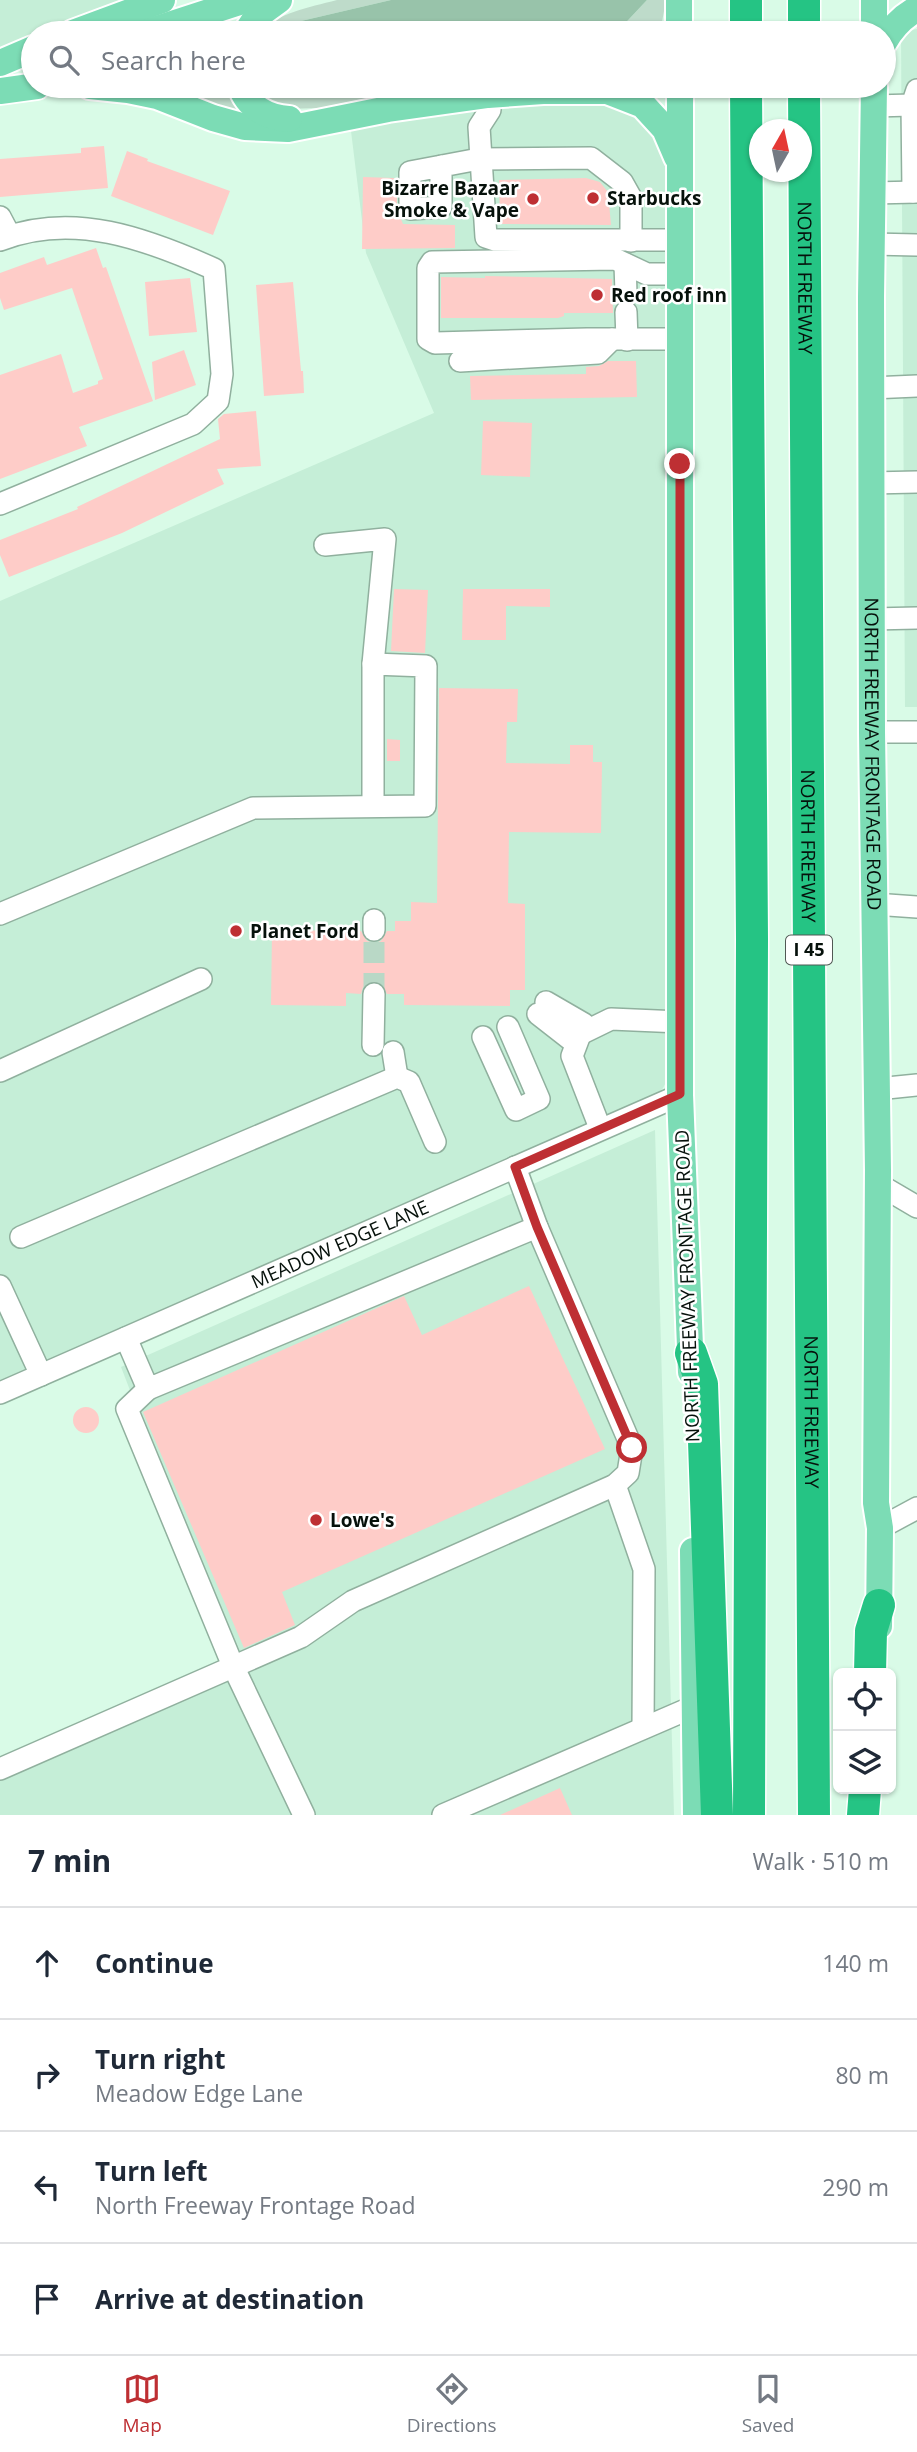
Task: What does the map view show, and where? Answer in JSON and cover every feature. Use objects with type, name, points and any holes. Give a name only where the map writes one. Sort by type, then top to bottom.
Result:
[{"type":"highway","points":[[746,0],[746,21]]},
{"type":"highway","points":[[804,0],[804,21]]},
{"type":"highway","points":[[746,98],[751,925],[749,1815]]},
{"type":"highway","name":"NORTH FREEWAY","points":[[804,98],[814,1815]]},
{"type":"highway","points":[[691,1353],[702,1384],[717,1815]]},
{"type":"highway","points":[[870,1668],[871,1631],[879,1605]]},
{"type":"highway","points":[[863,1815],[865,1794]]},
{"type":"main road","points":[[181,21],[247,0]]},
{"type":"main road","points":[[254,21],[279,0]]},
{"type":"main road","points":[[874,0],[874,21]]},
{"type":"main road","points":[[103,21],[151,2]]},
{"type":"main road","points":[[896,26],[907,14],[917,9]]},
{"type":"main road","points":[[0,91],[21,83]]},
{"type":"main road","points":[[0,91],[21,88]]},
{"type":"main road","points":[[161,98],[245,127],[288,129],[388,109],[470,98]]},
{"type":"main road","points":[[247,98],[258,111],[281,119],[326,122]]},
{"type":"main road","points":[[629,98],[643,105],[664,129],[681,165]]},
{"type":"main road","name":"NORTH FREEWAY FRONTAGE ROAD","points":[[680,98],[680,1094],[691,1353],[696,1815]]},
{"type":"main road","name":"NORTH FREEWAY FRONTAGE ROAD","points":[[874,98],[871,483],[878,1184],[878,1668]]},
{"type":"main road","points":[[877,1815],[878,1794]]},
{"type":"street","points":[[873,194],[915,192],[914,98],[896,97]]},
{"type":"street","points":[[488,98],[490,110],[479,127],[479,159],[490,235],[631,241],[681,240]]},
{"type":"street","points":[[458,100],[465,114],[479,127]]},
{"type":"street","points":[[442,166],[479,159],[591,158],[622,182],[631,198],[631,241]]},
{"type":"street","points":[[0,505],[193,424],[218,401],[222,374],[214,269],[130,235],[92,228],[3,231]]},
{"type":"street","points":[[872,244],[917,245]]},
{"type":"street","points":[[680,274],[647,274],[615,258],[432,262],[428,268],[428,339],[435,343],[680,340]]},
{"type":"street","points":[[460,361],[598,353],[619,340],[626,303],[625,264]]},
{"type":"street","points":[[871,388],[917,386]]},
{"type":"street","points":[[871,483],[917,482]]},
{"type":"street","points":[[325,545],[385,539],[373,664],[373,806]]},
{"type":"street","points":[[872,619],[917,618]]},
{"type":"street","points":[[0,914],[253,808],[425,806],[426,666],[373,664]]},
{"type":"street","points":[[872,732],[917,732]]},
{"type":"street","points":[[874,904],[917,906]]},
{"type":"street","points":[[0,1070],[201,979]]},
{"type":"street","points":[[374,994],[383,1049],[397,1077],[409,1082],[435,1142]]},
{"type":"street","points":[[542,1008],[584,1024],[572,1056],[600,1128]]},
{"type":"street","points":[[581,1035],[611,1019],[680,1022]]},
{"type":"street","points":[[483,1037],[516,1110],[539,1099],[509,1027]]},
{"type":"street","points":[[21,1237],[397,1077]]},
{"type":"street","points":[[877,1088],[917,1085]]},
{"type":"street","name":"MEADOW EDGE LANE","points":[[0,1393],[680,1094]]},
{"type":"street","points":[[0,1769],[301,1637],[353,1601],[615,1485],[628,1473],[632,1448],[537,1227],[515,1167]]},
{"type":"street","points":[[878,1184],[917,1207]]},
{"type":"street","points":[[304,1815],[233,1666],[127,1409],[148,1389],[537,1227]]},
{"type":"street","points":[[0,1286],[7,1321],[41,1375]]},
{"type":"street","points":[[126,1338],[148,1389]]},
{"type":"street","points":[[615,1485],[644,1569],[643,1728]]},
{"type":"street","points":[[880,1528],[917,1508]]},
{"type":"street","points":[[443,1815],[695,1706]]},
{"type":"shaded area","points":[[0,0],[122,0],[69,21],[21,21],[21,41],[0,49]]},
{"type":"shaded area","points":[[337,0],[391,0],[301,21],[274,21],[305,8]]},
{"type":"shaded area","points":[[391,0],[647,0],[627,21],[301,21]]},
{"type":"shaded area","points":[[647,0],[666,0],[662,21],[627,21]]},
{"type":"shaded area","points":[[917,29],[917,707],[905,707],[901,32]]},
{"type":"shaded area","points":[[186,98],[242,98],[257,117]]},
{"type":"shaded area","points":[[264,98],[368,98],[320,108],[285,109]]},
{"type":"shaded area","points":[[598,102],[632,110],[652,128],[664,157],[667,184],[668,1078],[656,1096],[0,1386],[0,601],[434,413],[366,253],[351,131],[451,111],[534,103]]},
{"type":"shaded area","points":[[655,1130],[674,1815],[0,1815],[0,1774],[235,1663],[121,1367]]},
{"type":"building","points":[[104,146],[108,188],[0,197],[0,159],[81,153],[81,148]]},
{"type":"building","points":[[127,151],[230,191],[213,235],[111,196]]},
{"type":"building","points":[[363,177],[394,178],[394,185],[397,185],[397,210],[403,224],[455,225],[455,248],[362,249]]},
{"type":"building","points":[[586,178],[600,182],[608,192],[611,225],[500,224],[499,180]]},
{"type":"building","points":[[96,248],[103,268],[106,267],[153,401],[79,427],[87,446],[0,479],[0,375],[61,354],[73,393],[98,384],[98,381],[103,379],[72,288],[4,310],[0,298],[0,273],[44,257],[47,265]]},
{"type":"building","points":[[441,277],[612,279],[613,313],[564,313],[564,316],[558,318],[441,318]]},
{"type":"building","points":[[190,278],[197,332],[149,336],[145,282]]},
{"type":"building","points":[[293,282],[304,393],[264,396],[256,285]]},
{"type":"building","points":[[184,350],[196,385],[155,400],[152,362]]},
{"type":"building","points":[[608,361],[636,361],[637,397],[471,400],[470,376],[586,374],[586,367],[599,366]]},
{"type":"building","points":[[256,411],[261,466],[217,469],[224,484],[122,533],[9,577],[0,555],[0,540],[78,509],[77,507],[220,439],[218,419],[224,414]]},
{"type":"building","points":[[483,421],[532,423],[530,477],[481,475]]},
{"type":"building","points":[[394,589],[428,590],[425,653],[391,651]]},
{"type":"building","points":[[463,589],[550,589],[550,607],[506,606],[506,640],[462,640]]},
{"type":"building","points":[[439,688],[518,689],[517,722],[507,722],[506,763],[570,764],[570,745],[593,745],[593,762],[602,762],[601,833],[509,832],[508,903],[525,904],[525,990],[510,990],[510,1006],[404,1005],[404,994],[387,994],[381,983],[374,981],[363,987],[361,994],[346,993],[346,1006],[271,1005],[272,930],[361,931],[367,941],[375,943],[381,941],[387,931],[395,931],[395,921],[411,921],[411,902],[437,903]]},
{"type":"building","points":[[387,739],[400,740],[400,761],[387,761]]},
{"type":"building","name":"Lowe's","points":[[529,1286],[605,1449],[282,1592],[295,1625],[244,1648],[143,1412],[404,1296],[422,1335]]},
{"type":"building","points":[[86,1407],[96,1410],[99,1420],[96,1430],[86,1433],[76,1430],[73,1420],[76,1410]]},
{"type":"building","points":[[560,1788],[572,1815],[500,1815]]},
{"type":"tunnel","points":[[374,930],[374,994]]},
{"type":"place","name":"Starbucks","points":[[593,198]]},
{"type":"place","name":"Bizarre Bazaar Smoke & Vape","points":[[533,199]]},
{"type":"place","name":"Red roof inn","points":[[597,295]]},
{"type":"place","name":"Planet Ford","points":[[236,931]]},
{"type":"place","name":"Lowe's","points":[[316,1520]]},
{"type":"route","points":[[632,1448],[537,1227],[515,1167],[680,1094],[680,464]]}]
